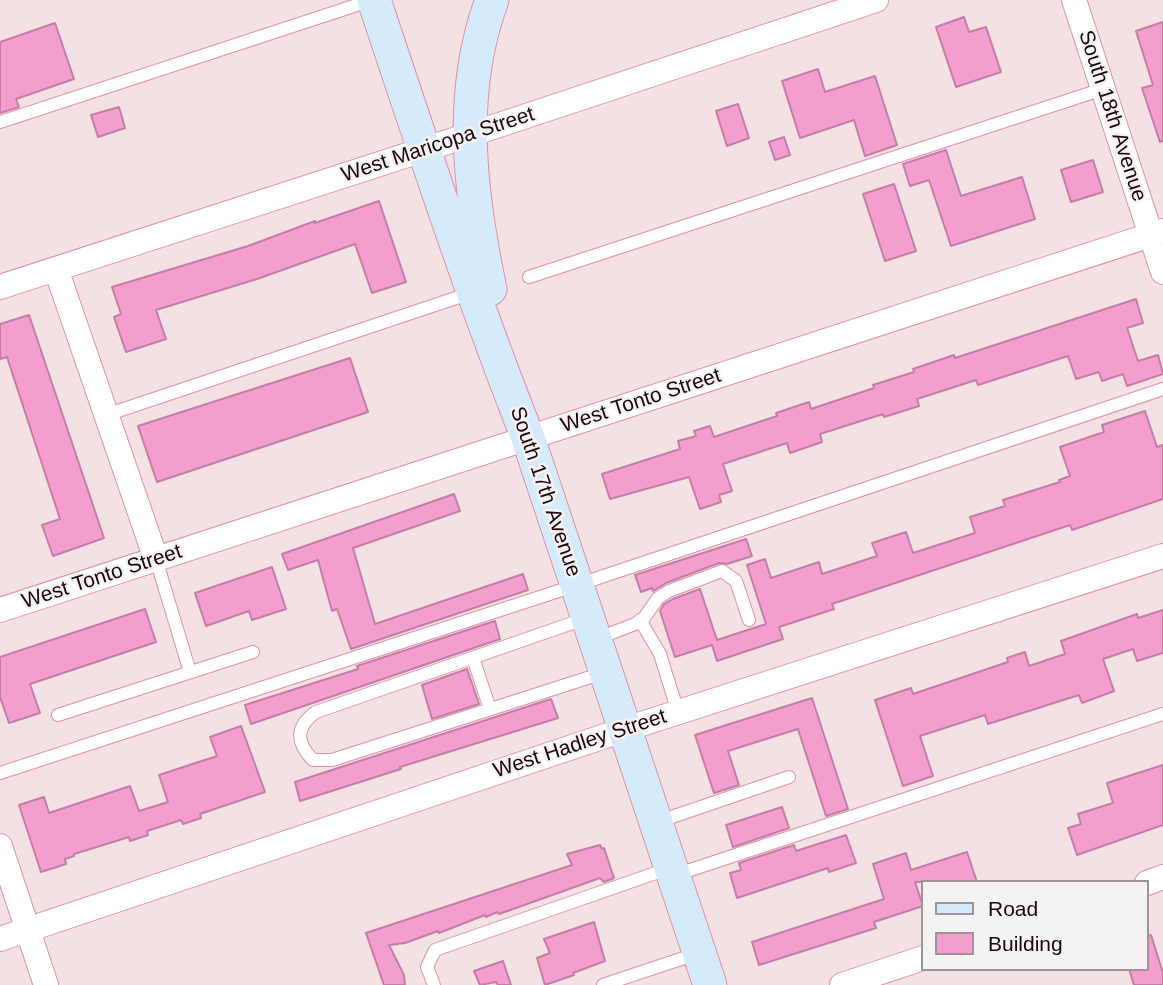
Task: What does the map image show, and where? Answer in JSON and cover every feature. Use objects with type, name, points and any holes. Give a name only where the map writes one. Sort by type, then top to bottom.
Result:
[{"type":"main road","name":"South 17th Avenue","points":[[373,0],[497,360],[528,438],[710,985]]},
{"type":"main road","points":[[492,0],[474,68],[469,135],[472,192],[496,315],[528,438]]},
{"type":"street","name":"West Maricopa Street","points":[[0,287],[876,0]]},
{"type":"street","name":"South 18th Avenue","points":[[1074,0],[1103,89],[1157,233],[1163,272]]},
{"type":"street","name":"West Tonto Street","points":[[0,610],[1157,233]]},
{"type":"street","points":[[56,269],[156,559]]},
{"type":"street","name":"West Hadley Street","points":[[0,939],[626,729],[1163,556]]},
{"type":"street","points":[[0,846],[46,985]]},
{"type":"street","points":[[842,985],[922,958]]},
{"type":"lane","points":[[0,122],[373,0]]},
{"type":"lane","points":[[528,277],[1103,89]]},
{"type":"lane","points":[[106,415],[473,292]]},
{"type":"lane","points":[[0,773],[577,585],[1163,389]]},
{"type":"lane","points":[[156,559],[190,672]]},
{"type":"lane","points":[[607,672],[332,760],[313,760],[306,754],[300,738],[304,721],[316,712],[472,658],[592,628],[640,620],[658,598],[722,571],[736,580],[749,620]]},
{"type":"lane","points":[[640,620],[660,654],[678,712]]},
{"type":"lane","points":[[58,715],[253,652]]},
{"type":"lane","points":[[472,658],[490,709]]},
{"type":"lane","points":[[433,985],[428,967],[435,950],[1163,714]]},
{"type":"lane","points":[[657,822],[789,777]]},
{"type":"lane","points":[[603,985],[699,953]]},
{"type":"building","points":[[964,17],[969,32],[986,27],[1001,72],[956,87],[936,27]]},
{"type":"building","points":[[1163,22],[1163,141],[1160,142],[1142,88],[1153,85],[1136,31]]},
{"type":"building","points":[[55,23],[74,79],[16,99],[19,107],[0,113],[0,42]]},
{"type":"building","points":[[818,69],[825,92],[875,76],[897,145],[865,156],[854,120],[800,138],[782,81]]},
{"type":"building","points":[[738,104],[749,138],[727,146],[716,111]]},
{"type":"building","points":[[119,107],[125,128],[98,137],[91,115]]},
{"type":"building","points":[[784,137],[790,155],[775,160],[769,142]]},
{"type":"building","points":[[946,150],[961,196],[1022,177],[1035,219],[951,246],[929,180],[910,186],[903,164]]},
{"type":"building","points":[[1093,160],[1103,192],[1071,202],[1061,170]]},
{"type":"building","points":[[894,184],[916,251],[885,261],[863,194]]},
{"type":"building","points":[[379,201],[406,282],[372,293],[355,244],[257,279],[156,310],[166,339],[126,352],[114,317],[121,314],[112,287],[248,246]]},
{"type":"building","points":[[1136,299],[1143,323],[1127,328],[1138,361],[1158,355],[1163,374],[1127,386],[1123,374],[1102,381],[1099,372],[1076,379],[1068,356],[978,385],[976,380],[917,399],[919,406],[820,434],[822,442],[790,453],[787,443],[723,464],[732,491],[719,495],[721,502],[700,509],[689,477],[610,499],[602,474],[680,449],[678,441],[696,436],[694,431],[710,426],[714,437],[809,402],[811,409],[874,388],[873,385],[954,355],[955,358]]},
{"type":"building","points":[[29,315],[104,538],[53,556],[42,525],[60,519],[7,357],[0,359],[0,324]]},
{"type":"building","points":[[350,358],[368,412],[157,482],[138,426]]},
{"type":"building","points":[[1145,411],[1157,447],[1163,445],[1163,499],[1072,530],[1070,525],[832,604],[834,609],[779,627],[783,639],[717,661],[712,645],[675,657],[660,611],[664,604],[673,599],[700,589],[717,640],[766,624],[747,565],[765,559],[771,578],[819,562],[822,574],[877,556],[872,543],[906,532],[913,553],[975,533],[970,517],[1005,506],[1003,500],[1060,482],[1059,480],[1070,476],[1060,447],[1104,432],[1102,425]]},
{"type":"building","points":[[454,494],[460,511],[353,548],[375,624],[523,574],[528,590],[351,649],[337,609],[332,611],[318,560],[288,570],[282,554]]},
{"type":"building","points":[[746,539],[752,556],[727,564],[719,563],[666,583],[653,591],[652,588],[641,592],[635,575]]},
{"type":"building","points":[[272,567],[286,609],[252,620],[249,611],[206,626],[195,593]]},
{"type":"building","points":[[145,609],[156,642],[30,684],[40,713],[9,723],[0,697],[0,657]]},
{"type":"building","points":[[1163,610],[1163,653],[1137,661],[1133,649],[1103,659],[1114,691],[1082,703],[1079,695],[988,724],[985,715],[920,736],[933,776],[903,786],[875,700],[911,688],[913,694],[1008,662],[1007,658],[1025,652],[1029,666],[1065,654],[1061,641],[1137,614],[1138,618]]},
{"type":"building","points":[[495,621],[500,639],[251,724],[245,705]]},
{"type":"building","points":[[467,669],[479,704],[432,719],[422,685]]},
{"type":"building","points":[[812,698],[848,809],[826,816],[798,729],[728,751],[739,785],[714,793],[695,735]]},
{"type":"building","points":[[551,699],[558,718],[300,801],[295,782]]},
{"type":"building","points":[[241,726],[265,792],[200,814],[201,818],[183,824],[181,820],[147,831],[148,835],[130,841],[129,837],[74,854],[65,859],[66,864],[41,872],[19,805],[44,797],[49,813],[130,786],[139,811],[168,802],[159,775],[217,756],[210,737]]},
{"type":"building","points":[[1163,765],[1163,825],[1077,855],[1068,828],[1081,824],[1078,814],[1113,803],[1107,783]]},
{"type":"building","points":[[782,807],[789,828],[733,847],[726,825]]},
{"type":"building","points":[[846,835],[856,863],[829,872],[828,868],[737,898],[730,873],[741,870],[739,863],[794,845],[796,851]]},
{"type":"building","points":[[600,845],[604,848],[614,878],[604,882],[600,878],[499,914],[497,912],[486,917],[485,915],[439,933],[438,931],[405,943],[389,945],[404,975],[405,985],[384,985],[366,933],[572,865],[567,854]]},
{"type":"building","points":[[967,852],[976,880],[915,882],[922,906],[874,922],[876,928],[759,965],[752,942],[884,899],[873,864],[906,853],[911,870]]},
{"type":"building","points":[[594,922],[605,961],[545,985],[537,958],[550,953],[544,939]]},
{"type":"building","points":[[1149,936],[1163,973],[1163,985],[1134,985],[1130,971],[1149,971]]},
{"type":"building","points":[[503,961],[511,985],[498,985],[496,982],[480,985],[474,971]]}]
